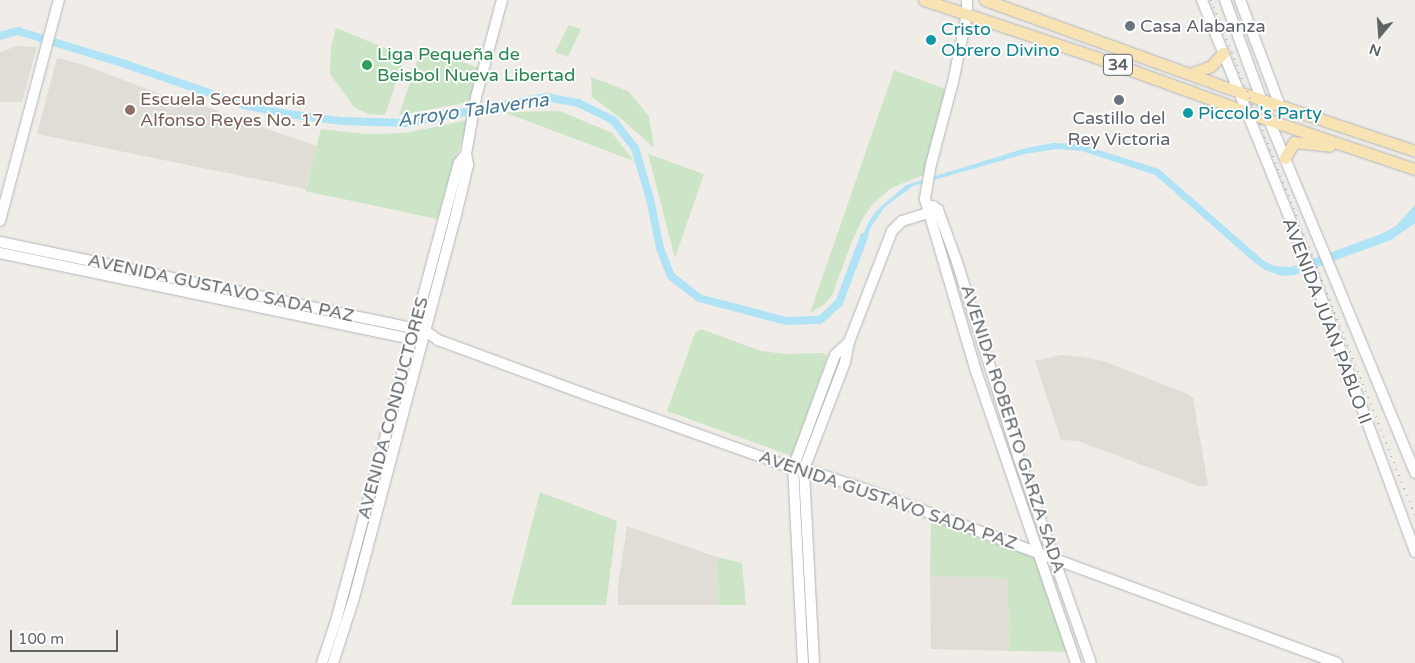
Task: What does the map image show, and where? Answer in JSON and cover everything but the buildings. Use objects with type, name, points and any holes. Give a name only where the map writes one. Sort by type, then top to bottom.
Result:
[{"type":"main road","name":"34","points":[[924,0],[1095,57],[1415,170]]},
{"type":"main road","name":"34","points":[[985,0],[1192,73],[1237,91],[1415,150]]},
{"type":"main road","points":[[1192,73],[1210,66],[1223,53]]},
{"type":"main road","points":[[1285,158],[1294,142],[1303,141],[1369,153]]},
{"type":"street","points":[[0,221],[59,0]]},
{"type":"street","points":[[467,148],[476,98],[502,0]]},
{"type":"street","name":"AVENIDA ROBERTO GARZA SADA","points":[[967,0],[967,14],[953,82],[931,164],[925,199],[933,212],[960,271],[1035,507],[1056,561],[1091,663]]},
{"type":"street","name":"AVENIDA JUAN PABLO II","points":[[1202,0],[1245,111],[1315,281],[1415,552]]},
{"type":"street","name":"AVENIDA JUAN PABLO II","points":[[1225,0],[1269,120],[1415,474]]},
{"type":"street","points":[[1233,21],[1240,0]]},
{"type":"street","points":[[1240,0],[1280,106]]},
{"type":"street","name":"AVENIDA CONDUCTORES","points":[[415,328],[459,162],[467,148]]},
{"type":"street","name":"AVENIDA CONDUCTORES","points":[[322,663],[336,621],[467,173],[467,148]]},
{"type":"street","points":[[814,663],[804,469],[845,362],[849,342],[889,238],[897,225],[933,212]]},
{"type":"street","name":"AVENIDA ROBERTO GARZA SADA","points":[[933,212],[974,365],[1076,663]]},
{"type":"street","name":"AVENIDA GUSTAVO SADA PAZ","points":[[0,242],[415,328],[420,337]]},
{"type":"street","name":"AVENIDA GUSTAVO SADA PAZ","points":[[0,253],[438,340],[793,468],[804,469],[1038,553],[1337,663]]},
{"type":"street","name":"AVENIDA CONDUCTORES","points":[[333,663],[347,623],[420,337]]},
{"type":"street","points":[[803,663],[793,468],[835,356],[849,342]]},
{"type":"shaded area","points":[[17,46],[37,47],[22,102],[0,102],[0,52]]},
{"type":"shaded area","name":"Escuela Secundaria Alfonso Reyes No. 17","points":[[57,58],[84,65],[176,100],[178,95],[242,121],[317,146],[305,189],[37,134]]},
{"type":"shaded area","points":[[1062,355],[1103,361],[1188,394],[1193,398],[1208,485],[1201,487],[1078,441],[1061,440],[1035,361]]},
{"type":"shaded area","points":[[627,526],[717,557],[718,605],[618,605],[618,585]]},
{"type":"shaded area","points":[[930,576],[1007,578],[1010,651],[931,649]]},
{"type":"green space","points":[[569,25],[581,29],[568,57],[555,52]]},
{"type":"green space","name":"Liga Pequeña de Beisbol Nueva Libertad","points":[[336,28],[405,56],[385,115],[368,114],[354,107],[330,74],[331,46]]},
{"type":"green space","points":[[422,47],[479,68],[470,102],[399,115]]},
{"type":"green space","points":[[894,70],[945,89],[926,174],[891,188],[873,204],[863,218],[853,239],[832,295],[825,304],[810,313]]},
{"type":"green space","points":[[591,77],[628,91],[649,116],[654,148],[623,120],[592,97]]},
{"type":"green space","points":[[560,111],[612,133],[634,161],[503,112]]},
{"type":"green space","points":[[468,120],[437,219],[305,191],[321,129],[366,134],[405,133]]},
{"type":"green space","points":[[648,154],[704,174],[675,258]]},
{"type":"green space","points":[[701,329],[761,351],[786,354],[823,353],[826,355],[827,358],[792,456],[667,411],[695,333]]},
{"type":"green space","points":[[540,492],[617,521],[606,605],[511,605]]},
{"type":"green space","points":[[931,518],[1038,559],[1068,652],[1010,651],[1007,578],[930,576]]},
{"type":"green space","points":[[717,557],[742,563],[746,605],[718,605]]},
{"type":"water","points":[[1053,143],[1080,144],[1159,169],[1263,260],[1274,266],[1291,267],[1381,234],[1396,226],[1415,205],[1415,223],[1391,240],[1295,275],[1282,276],[1265,270],[1255,263],[1155,175],[1082,151],[1056,149],[1025,154],[913,186],[885,207],[872,225],[864,246],[859,244],[875,212],[906,185],[1026,148]]},
{"type":"waterway","name":"Arroyo Talaverna","points":[[0,36],[18,31],[125,64],[244,105],[281,113],[342,121],[406,123],[545,97],[578,103],[613,120],[635,148],[650,199],[660,248],[671,276],[699,298],[786,321],[820,320],[839,303],[864,237]]},
{"type":"railway","points":[[1211,0],[1415,516]]},
{"type":"place","name":"Casa Alabanza","points":[[1130,26]]},
{"type":"place","name":"Cristo Obrero Divino","points":[[931,40]]},
{"type":"place","name":"Liga Pequeña de Beisbol Nueva Libertad","points":[[367,65]]},
{"type":"place","name":"Castillo del Rey Victoria","points":[[1119,100]]},
{"type":"place","name":"Escuela Secundaria Alfonso Reyes No. 17","points":[[130,110]]},
{"type":"place","name":"Piccolo's Party","points":[[1188,113]]}]
